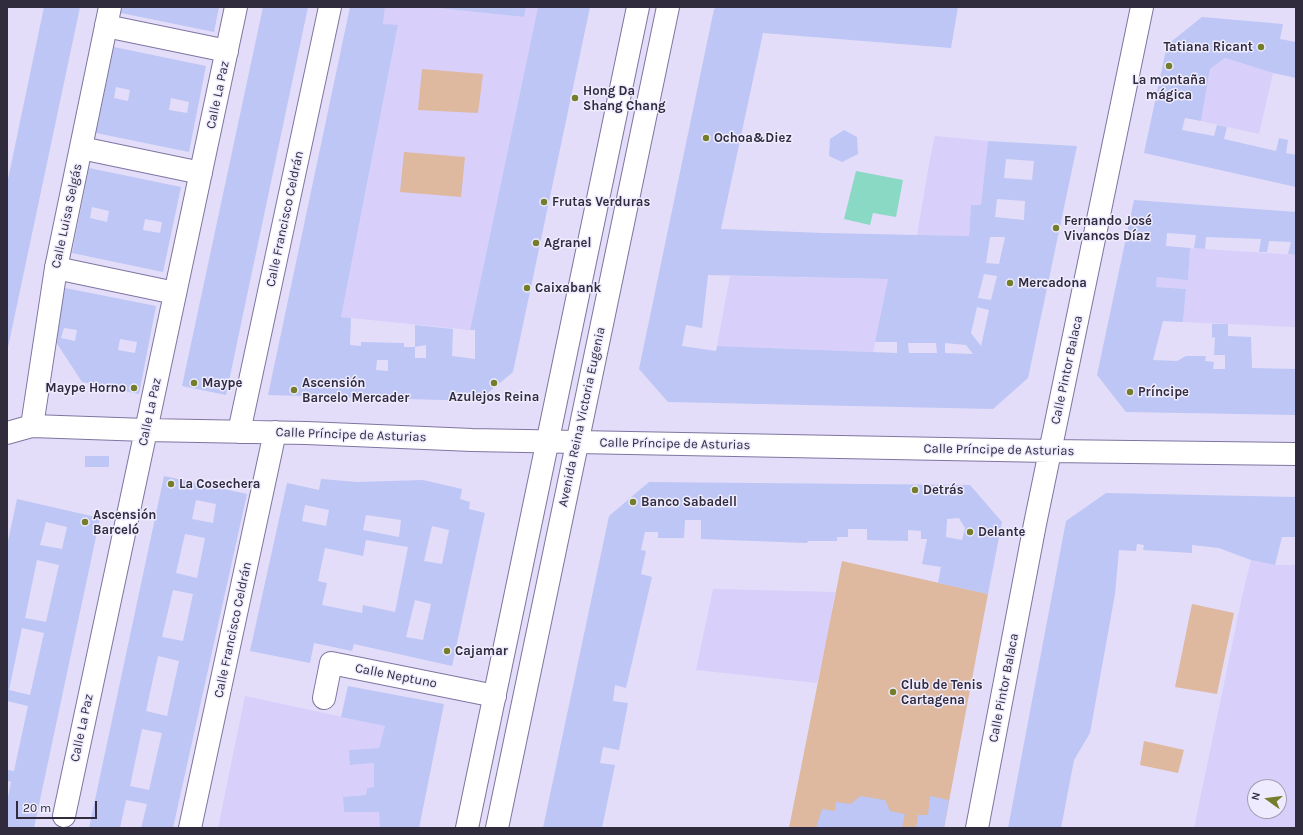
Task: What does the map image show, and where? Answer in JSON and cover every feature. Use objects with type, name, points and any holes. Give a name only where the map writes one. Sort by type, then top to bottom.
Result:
[{"type":"street","name":"Calle La Paz","points":[[64,816],[236,7]]},
{"type":"street","name":"Calle Francisco Celdrán","points":[[239,432],[330,7]]},
{"type":"street","points":[[467,828],[638,7]]},
{"type":"street","name":"Avenida Reina Victoria Eugenia","points":[[497,828],[668,7]]},
{"type":"street","name":"Calle Pintor Balaca","points":[[977,828],[1035,524],[1142,7]]},
{"type":"street","points":[[108,17],[227,51]]},
{"type":"street","name":"Calle Luisa Selgás","points":[[32,426],[56,268],[108,17]]},
{"type":"street","points":[[81,148],[201,173]]},
{"type":"street","points":[[56,268],[175,293]]},
{"type":"street","name":"Calle Príncipe de Asturias","points":[[7,433],[32,426],[275,432],[547,442],[1296,454]]},
{"type":"street","name":"Calle Francisco Celdrán","points":[[190,828],[275,432]]},
{"type":"street","name":"Calle Neptuno","points":[[324,698],[332,663],[495,696]]},
{"type":"shaded area","points":[[385,7],[429,7],[524,17],[526,7],[538,7],[470,330],[341,317],[398,26],[383,24]]},
{"type":"shaded area","points":[[1225,58],[1273,73],[1259,134],[1201,121],[1210,69]]},
{"type":"shaded area","points":[[422,69],[483,74],[478,113],[418,110]]},
{"type":"shaded area","points":[[935,136],[988,141],[981,205],[971,205],[969,236],[917,235]]},
{"type":"shaded area","points":[[404,152],[465,157],[461,197],[400,192]]},
{"type":"shaded area","points":[[856,171],[903,180],[896,217],[873,213],[870,225],[844,219]]},
{"type":"shaded area","points":[[1190,248],[1296,255],[1296,327],[1183,322],[1186,289],[1156,287],[1157,277],[1188,279]]},
{"type":"shaded area","points":[[730,276],[888,279],[873,352],[717,346]]},
{"type":"shaded area","points":[[1251,560],[1275,565],[1296,565],[1296,828],[1194,828]]},
{"type":"shaded area","name":"Club de Tenis Cartagena","points":[[842,561],[988,594],[944,828],[789,828]]},
{"type":"shaded area","points":[[713,589],[835,592],[829,629],[817,683],[696,670]]},
{"type":"shaded area","points":[[1192,604],[1234,613],[1217,694],[1175,687]]},
{"type":"shaded area","points":[[245,696],[385,726],[379,748],[349,750],[351,765],[374,763],[374,787],[367,788],[366,795],[343,797],[344,812],[379,812],[380,828],[218,828]]},
{"type":"shaded area","points":[[1144,741],[1184,750],[1178,773],[1140,765]]},
{"type":"building","points":[[44,7],[80,7],[7,352],[7,184]]},
{"type":"building","points":[[122,7],[219,7],[214,32],[121,13]]},
{"type":"building","points":[[263,7],[308,7],[226,395],[182,386]]},
{"type":"building","points":[[350,7],[385,7],[383,24],[398,25],[341,317],[351,318],[350,345],[361,346],[361,342],[404,343],[404,347],[415,347],[415,325],[453,329],[452,356],[475,359],[475,330],[470,330],[538,7],[590,7],[513,372],[478,401],[268,395]],"holes":[[[426,345],[426,358],[415,358],[415,347]],[[377,360],[388,360],[388,371],[376,370]]]},
{"type":"building","points":[[438,7],[526,7],[524,17]]},
{"type":"building","points":[[718,7],[958,7],[951,48],[763,33],[721,229],[969,236],[971,205],[981,205],[988,141],[1077,146],[1028,378],[993,409],[668,402],[639,369],[714,9]],"holes":[[[1006,159],[1034,161],[1032,180],[1004,178]],[[997,199],[1025,201],[1024,220],[995,217]],[[990,237],[1005,237],[999,264],[986,263]],[[984,274],[997,276],[991,300],[978,298]],[[708,275],[888,279],[875,342],[897,342],[897,353],[717,346],[716,351],[682,346],[686,325],[702,328]],[[977,307],[989,310],[981,346],[971,333]],[[908,343],[936,343],[937,353],[909,353]],[[945,343],[966,345],[973,354],[945,353]]]},
{"type":"building","points":[[1202,17],[1283,24],[1280,39],[1296,42],[1296,78],[1273,73],[1225,58],[1210,69],[1201,121],[1185,118],[1182,130],[1214,136],[1217,125],[1227,127],[1224,139],[1276,151],[1279,138],[1288,140],[1286,153],[1296,155],[1296,187],[1144,153],[1167,45]]},
{"type":"building","points":[[114,47],[206,66],[189,152],[96,133]],"holes":[[[116,87],[130,90],[128,101],[114,98]],[[171,98],[189,102],[187,113],[169,110]]]},
{"type":"building","points":[[844,130],[857,137],[858,154],[842,162],[829,156],[830,139]]},
{"type":"building","points":[[89,168],[181,187],[163,272],[72,253]],"holes":[[[92,207],[109,211],[107,222],[90,218]],[[145,219],[162,222],[160,233],[143,230]]]},
{"type":"building","points":[[1134,200],[1296,212],[1296,255],[1288,254],[1291,242],[1269,241],[1267,252],[1259,252],[1261,239],[1206,237],[1205,249],[1194,248],[1196,235],[1167,233],[1166,246],[1190,248],[1188,280],[1157,277],[1156,287],[1186,289],[1183,322],[1163,321],[1153,360],[1177,361],[1186,356],[1206,356],[1205,361],[1214,362],[1213,369],[1225,369],[1225,355],[1214,355],[1215,337],[1212,338],[1212,324],[1228,324],[1228,336],[1251,337],[1252,368],[1296,369],[1296,415],[1126,412],[1097,375]]},
{"type":"building","points":[[65,288],[156,306],[139,394],[82,382],[54,339]],"holes":[[[64,328],[77,330],[75,341],[61,338]],[[120,339],[137,342],[135,353],[118,350]]]},
{"type":"building","points":[[85,456],[109,456],[109,467],[85,467]]},
{"type":"building","points":[[164,476],[247,494],[173,828],[141,828],[147,804],[126,800],[120,828],[89,828]],"holes":[[[196,500],[216,504],[213,523],[192,519]],[[185,534],[205,538],[197,578],[176,573]],[[173,590],[193,594],[183,641],[162,637]],[[158,656],[179,661],[167,716],[146,711]],[[142,729],[162,733],[149,790],[130,786]]]},
{"type":"building","points":[[321,479],[357,482],[423,480],[462,489],[460,499],[470,502],[469,509],[485,513],[452,666],[354,644],[352,651],[314,643],[310,663],[250,651],[287,483],[319,490]],"holes":[[[305,505],[329,510],[326,526],[302,521]],[[366,515],[401,520],[399,537],[363,530]],[[432,526],[449,530],[442,564],[424,561]],[[366,540],[408,547],[395,612],[363,605],[362,613],[322,605],[327,583],[318,581],[325,548],[363,556]],[[415,600],[431,604],[423,640],[406,637]]]},
{"type":"building","points":[[649,482],[970,485],[1002,522],[988,594],[938,583],[941,567],[922,564],[927,539],[921,539],[921,531],[908,530],[908,541],[867,540],[867,529],[848,529],[848,537],[837,537],[837,541],[808,541],[807,543],[701,539],[701,520],[685,520],[684,538],[658,538],[658,532],[645,532],[641,550],[646,551],[641,574],[652,577],[626,688],[615,685],[613,701],[628,703],[619,750],[603,747],[600,763],[615,765],[602,828],[543,828],[609,516]],"holes":[[[959,518],[965,528],[962,540],[946,537],[947,519]]]},
{"type":"building","points":[[1106,493],[1296,497],[1296,537],[1282,537],[1275,565],[1251,560],[1219,548],[1192,545],[1192,553],[1143,550],[1144,545],[1137,544],[1136,551],[1119,550],[1115,594],[1090,733],[1074,760],[1061,828],[1008,828],[1066,521]]},
{"type":"building","points":[[17,499],[100,518],[34,828],[7,828],[7,802],[11,782],[7,781],[7,770],[14,771],[28,706],[7,701],[7,546]],"holes":[[[46,522],[67,527],[62,549],[40,545]],[[37,560],[59,565],[46,622],[25,618]],[[22,628],[44,633],[30,695],[9,690]]]},
{"type":"building","points":[[348,686],[444,704],[419,828],[380,828],[379,812],[344,812],[343,797],[366,795],[367,788],[374,787],[374,763],[350,765],[349,750],[379,748],[385,726],[341,717]]},
{"type":"building","points":[[860,796],[885,800],[890,811],[905,814],[902,828],[816,828],[822,809],[835,811],[836,802],[851,804]]},
{"type":"building","points":[[930,796],[949,800],[944,828],[916,828],[918,815],[928,815]]},
{"type":"place","name":"Tatiana Ricant","points":[[1261,47]]},
{"type":"place","name":"La montaña mágica","points":[[1169,66]]},
{"type":"place","name":"Hong Da Shang Chang","points":[[575,98]]},
{"type":"place","name":"Ochoa&Diez","points":[[706,138]]},
{"type":"place","name":"Frutas Verduras","points":[[544,202]]},
{"type":"place","name":"Fernando José Vivancos Díaz","points":[[1056,228]]},
{"type":"place","name":"Agranel","points":[[536,243]]},
{"type":"place","name":"Mercadona","points":[[1010,283]]},
{"type":"place","name":"Caixabank","points":[[527,288]]},
{"type":"place","name":"Maype","points":[[194,383]]},
{"type":"place","name":"Azulejos Reina","points":[[494,383]]},
{"type":"place","name":"Maype Horno","points":[[134,388]]},
{"type":"place","name":"Ascensión Barcelo Mercader","points":[[294,390]]},
{"type":"place","name":"Príncipe","points":[[1130,392]]},
{"type":"place","name":"La Cosechera","points":[[171,484]]},
{"type":"place","name":"Detrás","points":[[915,490]]},
{"type":"place","name":"Banco Sabadell","points":[[633,502]]},
{"type":"place","name":"Ascensión Barceló","points":[[85,522]]},
{"type":"place","name":"Delante","points":[[970,532]]},
{"type":"place","name":"Cajamar","points":[[447,651]]},
{"type":"place","name":"Club de Tenis Cartagena","points":[[893,692]]}]
